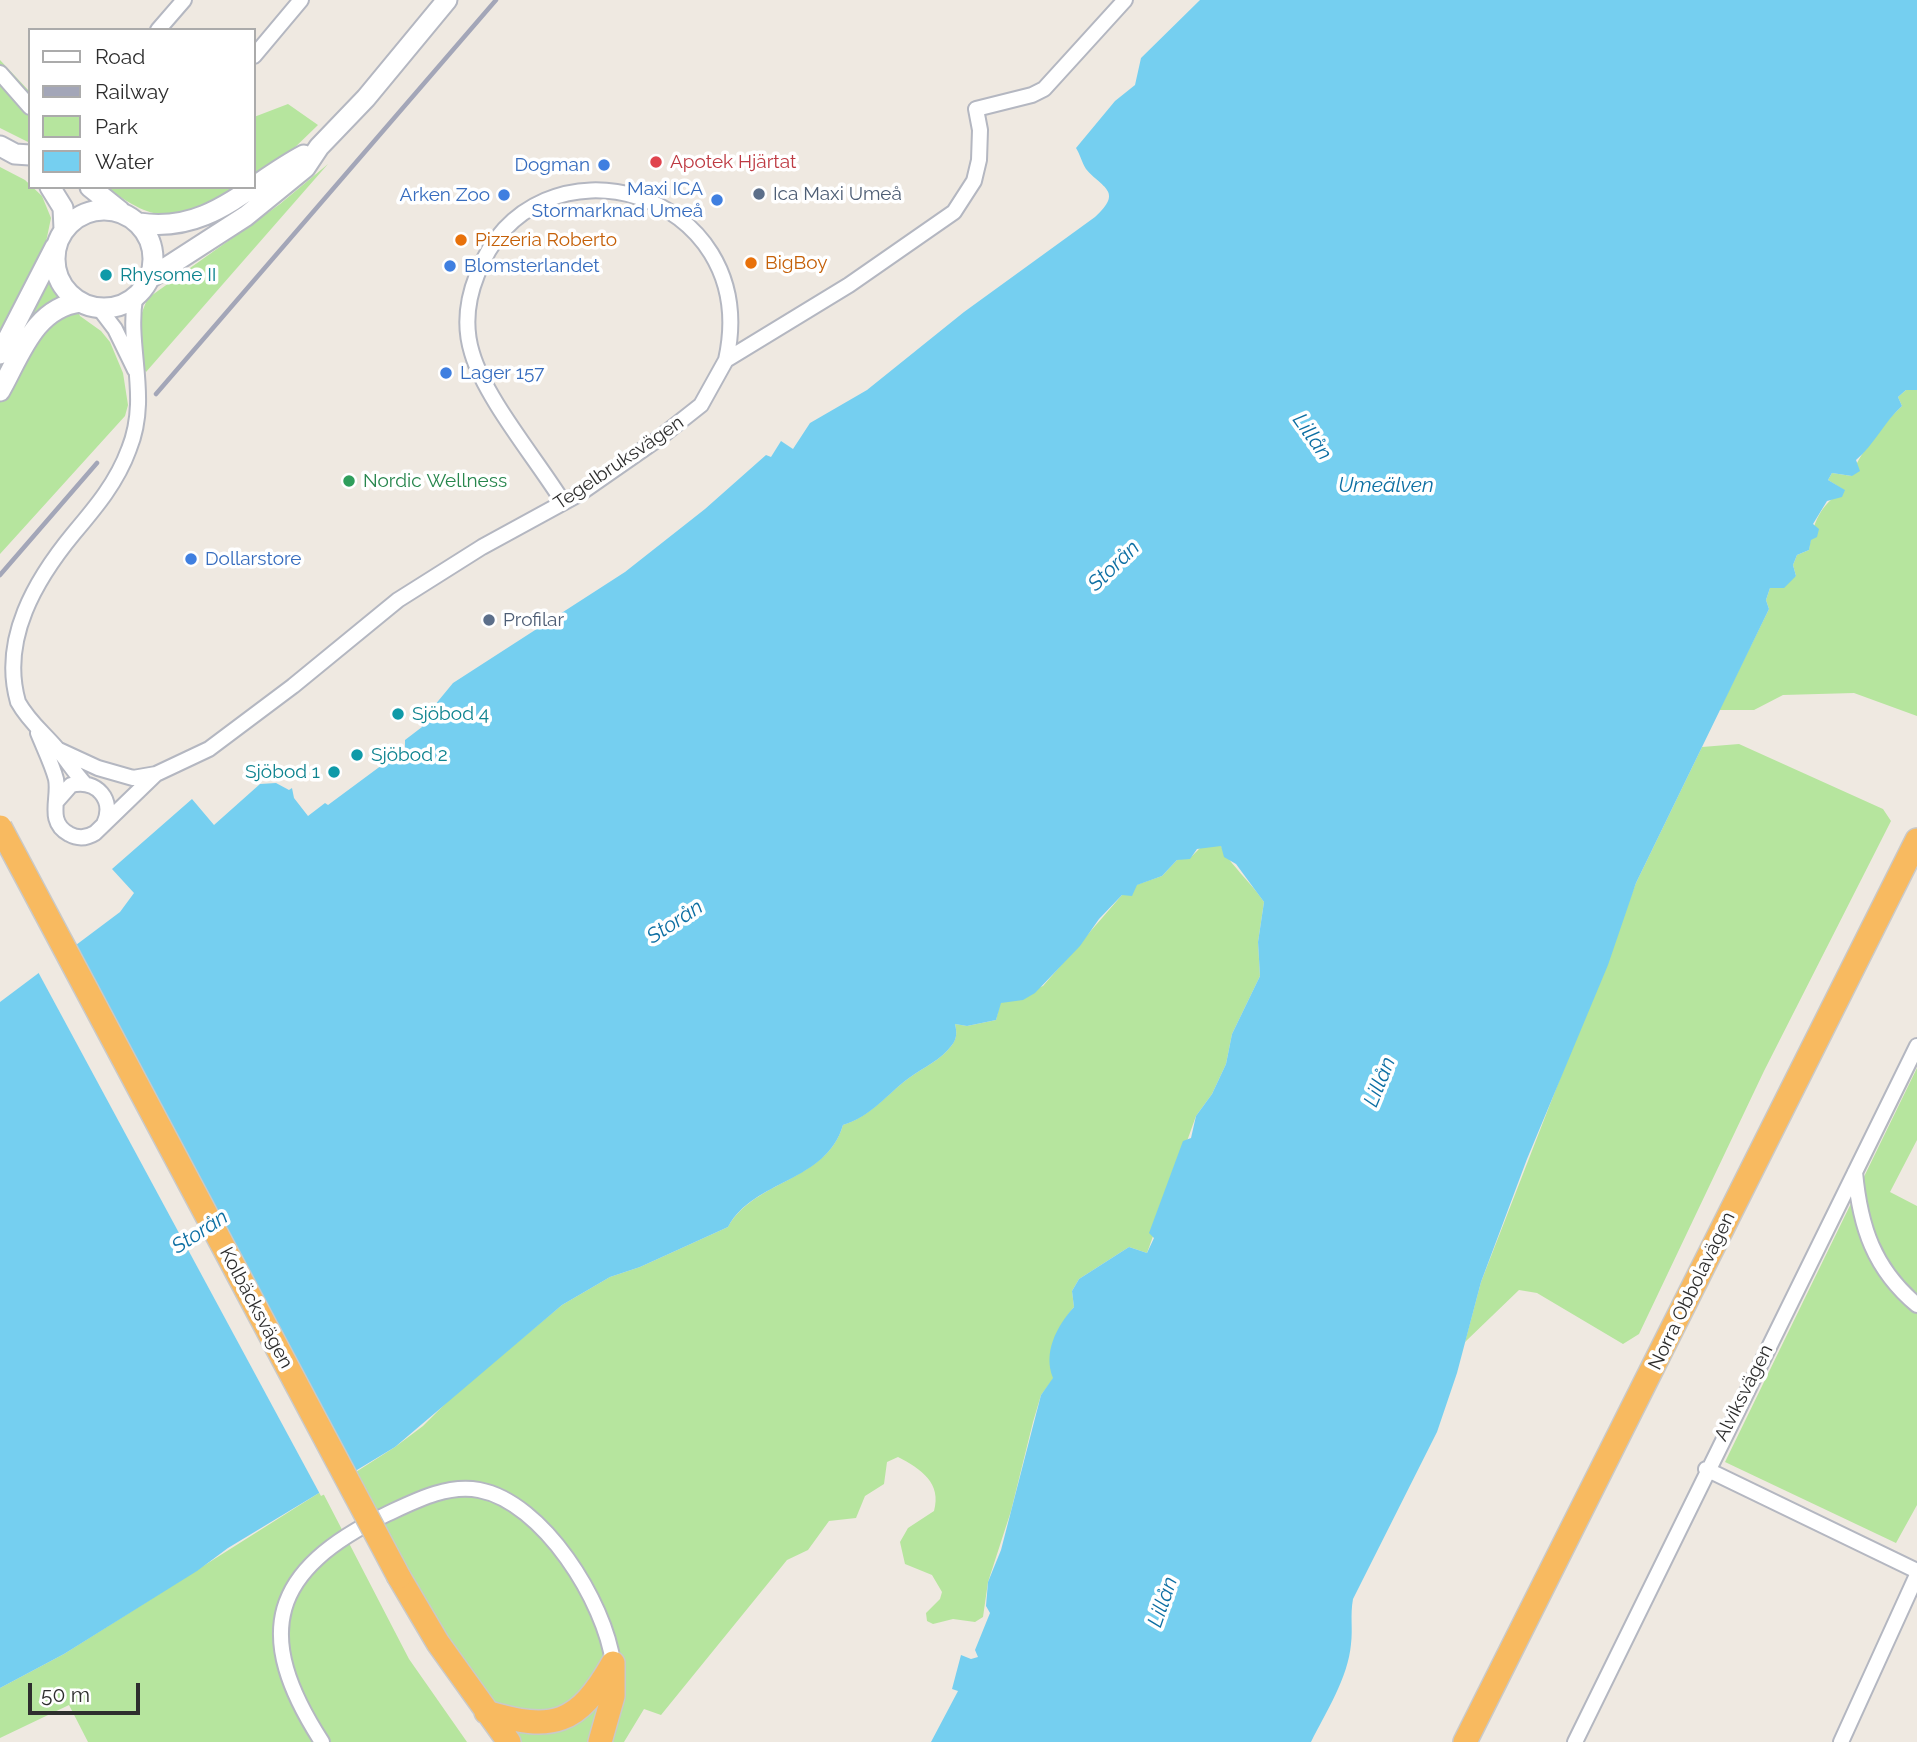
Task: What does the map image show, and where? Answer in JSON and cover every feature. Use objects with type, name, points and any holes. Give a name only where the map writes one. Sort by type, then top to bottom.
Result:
[{"type":"highway","name":"Kolbäcksvägen","points":[[0,827],[434,1661],[492,1742]]},
{"type":"highway","name":"Norra Obbolavägen","points":[[1465,1742],[1917,840]]},
{"type":"highway","name":"Kolbäcksvägen","points":[[0,856],[394,1581],[509,1742]]},
{"type":"highway","points":[[485,1712],[535,1724],[565,1717],[586,1704],[612,1655]]},
{"type":"highway","points":[[600,1742],[613,1696],[612,1655]]},
{"type":"main road","points":[[51,189],[63,208],[55,265],[58,278],[80,302],[99,308],[112,308],[135,298],[150,278],[246,216],[305,168],[318,147],[374,89],[447,0]]},
{"type":"main road","points":[[256,188],[318,147]]},
{"type":"main road","points":[[15,152],[22,166],[28,169]]},
{"type":"main road","points":[[92,189],[139,223],[162,227],[191,222],[254,189]]},
{"type":"main road","points":[[0,354],[60,238],[75,218],[91,211],[121,212]]},
{"type":"main road","points":[[139,223],[149,238],[154,259],[150,278]]},
{"type":"main road","points":[[0,391],[40,321],[59,307],[80,302]]},
{"type":"street","points":[[160,28],[184,0]]},
{"type":"street","points":[[256,54],[301,0]]},
{"type":"street","points":[[726,360],[849,285],[954,212],[974,181],[979,160],[976,109],[1025,97],[1044,89],[1125,0]]},
{"type":"street","points":[[0,73],[28,105]]},
{"type":"street","points":[[563,502],[484,382],[469,342],[467,319],[474,282],[489,252],[511,225],[547,201],[592,191],[632,194],[664,207],[683,219],[700,237],[723,277],[731,313],[732,334],[726,360]]},
{"type":"street","points":[[37,729],[56,780],[55,817],[67,833],[85,837],[104,825],[107,803],[37,729],[18,701],[8,661],[13,620],[33,585],[113,485],[122,467],[137,421],[137,373],[132,318],[135,298]]},
{"type":"street","points":[[99,308],[115,329],[137,373]]},
{"type":"street","name":"Tegelbruksvägen","points":[[59,750],[98,768],[133,778],[156,774],[209,749],[302,679],[376,617],[425,582],[563,502],[658,439],[696,410],[715,384],[726,360]]},
{"type":"street","name":"Tegelbruksvägen","points":[[104,825],[156,774]]},
{"type":"street","points":[[56,802],[67,788],[133,778]]},
{"type":"street","name":"Alviksvägen","points":[[1575,1742],[1706,1469],[1917,1046]]},
{"type":"street","points":[[1855,1171],[1862,1224],[1870,1247],[1894,1284],[1917,1305]]},
{"type":"street","points":[[1706,1469],[1917,1573],[1841,1742]]},
{"type":"street","points":[[322,1742],[298,1704],[284,1667],[281,1644],[284,1603],[303,1573],[321,1553],[372,1521],[440,1492],[480,1490],[507,1500],[525,1514],[579,1573],[612,1655]]},
{"type":"green space","points":[[0,60],[28,90],[28,142],[0,128]]},
{"type":"green space","points":[[288,104],[318,125],[285,157],[256,177],[256,116]]},
{"type":"green space","points":[[328,164],[146,372],[139,355],[138,335],[148,298],[280,204]]},
{"type":"green space","points":[[0,167],[25,180],[28,189],[35,189],[42,196],[51,218],[46,242],[80,316],[101,331],[110,342],[123,373],[128,405],[125,416],[0,554]]},
{"type":"green space","points":[[109,189],[234,189],[185,212],[171,214],[157,214],[126,201]]},
{"type":"green space","points":[[1906,390],[1917,390],[1917,716],[1854,693],[1783,695],[1754,710],[1719,710],[1769,609],[1766,600],[1770,588],[1796,576],[1793,565],[1797,555],[1809,550],[1819,515],[1829,502],[1844,490],[1828,480],[1832,473],[1852,476],[1872,439],[1902,406],[1898,397]]},
{"type":"green space","points":[[1739,744],[1883,809],[1891,821],[1764,1071],[1639,1334],[1623,1344],[1537,1293],[1519,1290],[1465,1342],[1481,1282],[1636,883],[1702,747]]},
{"type":"green space","points":[[1202,846],[1221,846],[1229,860],[1264,902],[1258,942],[1260,976],[1232,1034],[1226,1064],[1212,1094],[1196,1116],[1147,1253],[1129,1247],[1079,1279],[1072,1291],[1074,1307],[1064,1322],[1053,1351],[1054,1378],[1041,1395],[1011,1511],[988,1582],[983,1617],[975,1622],[953,1619],[933,1624],[927,1621],[926,1613],[940,1599],[942,1592],[932,1575],[905,1564],[900,1542],[908,1528],[934,1511],[935,1492],[922,1472],[898,1457],[887,1462],[884,1484],[865,1496],[856,1518],[829,1521],[808,1550],[787,1560],[661,1715],[644,1709],[624,1742],[509,1742],[337,1484],[423,1426],[455,1394],[562,1305],[610,1277],[640,1267],[728,1227],[740,1211],[755,1199],[822,1158],[835,1144],[843,1125],[862,1117],[948,1050],[956,1037],[955,1024],[967,1026],[996,1020],[1000,1003],[1043,986],[1122,895],[1136,885],[1162,876],[1177,860],[1192,856]]},
{"type":"green space","points":[[1917,1068],[1917,1140],[1890,1192],[1917,1206],[1917,1505],[1896,1543],[1725,1462]]},
{"type":"green space","points":[[322,1491],[409,1659],[467,1742],[88,1742],[69,1705],[0,1738],[0,1688],[64,1654]]},
{"type":"water","name":"Umeälven","points":[[1200,0],[1917,0],[1917,390],[1906,390],[1898,397],[1902,406],[1856,460],[1860,471],[1852,476],[1832,473],[1828,480],[1845,490],[1842,497],[1827,501],[1813,524],[1819,529],[1817,537],[1811,540],[1809,550],[1797,555],[1793,565],[1796,576],[1784,588],[1770,588],[1766,600],[1769,609],[1636,883],[1608,965],[1527,1159],[1481,1282],[1457,1373],[1437,1432],[1353,1599],[1351,1644],[1346,1669],[1311,1742],[931,1742],[958,1691],[952,1689],[961,1655],[971,1659],[978,1657],[975,1650],[990,1613],[986,1606],[988,1582],[1001,1550],[1041,1395],[1053,1378],[1050,1359],[1053,1341],[1074,1307],[1072,1291],[1079,1279],[1129,1247],[1147,1253],[1154,1238],[1149,1233],[1183,1141],[1191,1138],[1196,1116],[1212,1094],[1226,1064],[1232,1034],[1260,976],[1258,942],[1264,902],[1236,864],[1224,857],[1221,846],[1197,849],[1190,859],[1177,860],[1162,876],[1137,885],[1132,896],[1122,895],[1099,919],[1080,946],[1035,993],[1023,1000],[1001,1003],[996,1020],[967,1026],[955,1024],[955,1040],[943,1055],[909,1078],[862,1117],[843,1125],[834,1144],[822,1159],[755,1199],[740,1211],[728,1227],[640,1267],[610,1277],[562,1305],[395,1447],[228,1548],[197,1571],[64,1654],[0,1688],[0,1002],[120,912],[134,893],[112,869],[192,799],[214,825],[260,784],[276,783],[289,790],[292,788],[294,798],[308,816],[325,803],[328,805],[405,748],[405,740],[422,727],[420,723],[453,683],[625,572],[705,509],[766,455],[771,457],[781,441],[793,449],[810,423],[867,390],[964,312],[1095,217],[1104,208],[1109,195],[1104,186],[1086,169],[1076,148],[1115,101],[1135,85],[1141,58]]},
{"type":"pier","points":[[69,947],[339,1487],[321,1496],[37,970]]},
{"type":"railway","points":[[156,394],[496,0]]},
{"type":"railway","points":[[0,575],[97,463]]},
{"type":"place","name":"Apotek Hjärtat","points":[[656,162]]},
{"type":"place","name":"Dogman","points":[[604,165]]},
{"type":"place","name":"Ica Maxi Umeå","points":[[759,194]]},
{"type":"place","name":"Arken Zoo","points":[[504,195]]},
{"type":"place","name":"Maxi ICA Stormarknad Umeå","points":[[717,200]]},
{"type":"place","name":"Pizzeria Roberto","points":[[461,240]]},
{"type":"place","name":"BigBoy","points":[[751,263]]},
{"type":"place","name":"Blomsterlandet","points":[[450,266]]},
{"type":"place","name":"Rhysome II","points":[[106,275]]},
{"type":"place","name":"Lager 157","points":[[446,373]]},
{"type":"place","name":"Nordic Wellness","points":[[349,481]]},
{"type":"place","name":"Dollarstore","points":[[191,559]]},
{"type":"place","name":"Profilar","points":[[489,620]]},
{"type":"place","name":"Sjöbod 4","points":[[398,714]]},
{"type":"place","name":"Sjöbod 2","points":[[357,755]]},
{"type":"place","name":"Sjöbod 1","points":[[334,772]]},
{"type":"water label","name":"Lillån","points":[[1312,437]]},
{"type":"water label","name":"Storån","points":[[1114,566]]},
{"type":"water label","name":"Storån","points":[[675,922]]},
{"type":"water label","name":"Lillån","points":[[1380,1082]]},
{"type":"water label","name":"Storån","points":[[200,1232]]},
{"type":"water label","name":"Lillån","points":[[1163,1602]]}]
